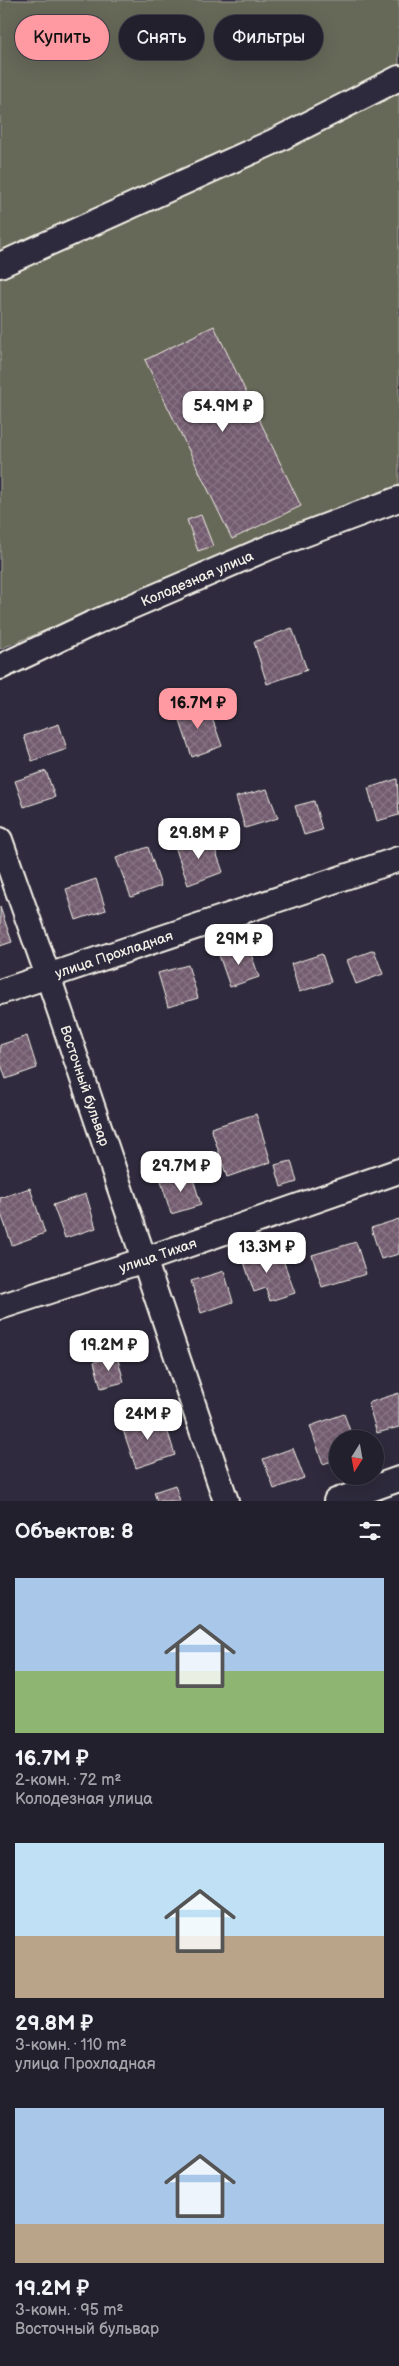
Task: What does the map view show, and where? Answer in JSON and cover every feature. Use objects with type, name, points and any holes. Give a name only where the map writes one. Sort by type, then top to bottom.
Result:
[{"type":"street","points":[[0,265],[273,142],[399,78]]},
{"type":"street","name":"Колодезная улица","points":[[0,667],[91,624],[270,547],[399,499]]},
{"type":"street","name":"Восточный бульвар","points":[[0,840],[226,1501]]},
{"type":"street","name":"улица Прохладная","points":[[0,992],[399,859]]},
{"type":"street","name":"улица Тихая","points":[[0,1307],[144,1260],[399,1171]]},
{"type":"street","points":[[336,1501],[399,1479]]},
{"type":"green space","points":[[0,0],[399,0],[399,506],[389,489],[0,649]]},
{"type":"building","points":[[214,326],[301,506],[232,539],[145,360]]},
{"type":"building","points":[[201,515],[213,546],[198,551],[187,520]]},
{"type":"building","points":[[292,628],[307,670],[267,684],[254,642]]},
{"type":"building","points":[[196,702],[202,721],[212,718],[222,746],[192,757],[176,709]]},
{"type":"building","points":[[59,724],[67,749],[32,761],[24,736]]},
{"type":"building","points":[[46,771],[55,797],[24,807],[15,781]]},
{"type":"building","points":[[397,779],[399,815],[377,821],[368,788]]},
{"type":"building","points":[[267,789],[278,818],[245,828],[236,797]]},
{"type":"building","points":[[314,801],[322,830],[304,835],[295,806]]},
{"type":"building","points":[[210,835],[223,872],[188,885],[175,846]]},
{"type":"building","points":[[148,847],[161,886],[131,897],[116,858]]},
{"type":"building","points":[[96,879],[106,910],[76,920],[66,889]]},
{"type":"building","points":[[0,907],[12,942],[0,946]]},
{"type":"building","points":[[248,945],[259,977],[230,987],[219,955]]},
{"type":"building","points":[[374,950],[383,974],[356,984],[347,960]]},
{"type":"building","points":[[322,954],[331,982],[299,992],[291,964]]},
{"type":"building","points":[[188,965],[198,998],[168,1007],[158,973]]},
{"type":"building","points":[[27,1036],[37,1068],[6,1079],[0,1061],[0,1045]]},
{"type":"building","points":[[256,1114],[271,1162],[227,1177],[211,1128]]},
{"type":"building","points":[[291,1161],[297,1182],[281,1187],[275,1165]]},
{"type":"building","points":[[191,1172],[201,1205],[171,1214],[161,1181]]},
{"type":"building","points":[[30,1188],[45,1233],[12,1245],[0,1211],[0,1198]]},
{"type":"building","points":[[86,1194],[96,1228],[65,1238],[53,1205]]},
{"type":"building","points":[[399,1219],[399,1254],[381,1259],[371,1228]]},
{"type":"building","points":[[356,1242],[366,1274],[322,1287],[312,1255]]},
{"type":"building","points":[[256,1245],[260,1258],[269,1255],[272,1264],[283,1260],[295,1293],[270,1301],[266,1288],[254,1292],[240,1250]]},
{"type":"building","points":[[224,1271],[233,1302],[201,1313],[191,1281]]},
{"type":"building","points":[[117,1356],[124,1382],[101,1388],[94,1362]]},
{"type":"building","points":[[399,1393],[399,1427],[384,1431],[376,1430],[368,1403]]},
{"type":"building","points":[[152,1413],[157,1426],[165,1423],[175,1455],[136,1468],[121,1424]]},
{"type":"building","points":[[344,1414],[350,1430],[329,1430],[329,1462],[323,1464],[310,1426]]},
{"type":"building","points":[[293,1448],[304,1478],[274,1489],[263,1459]]},
{"type":"building","points":[[175,1485],[180,1501],[157,1501],[154,1492]]}]
